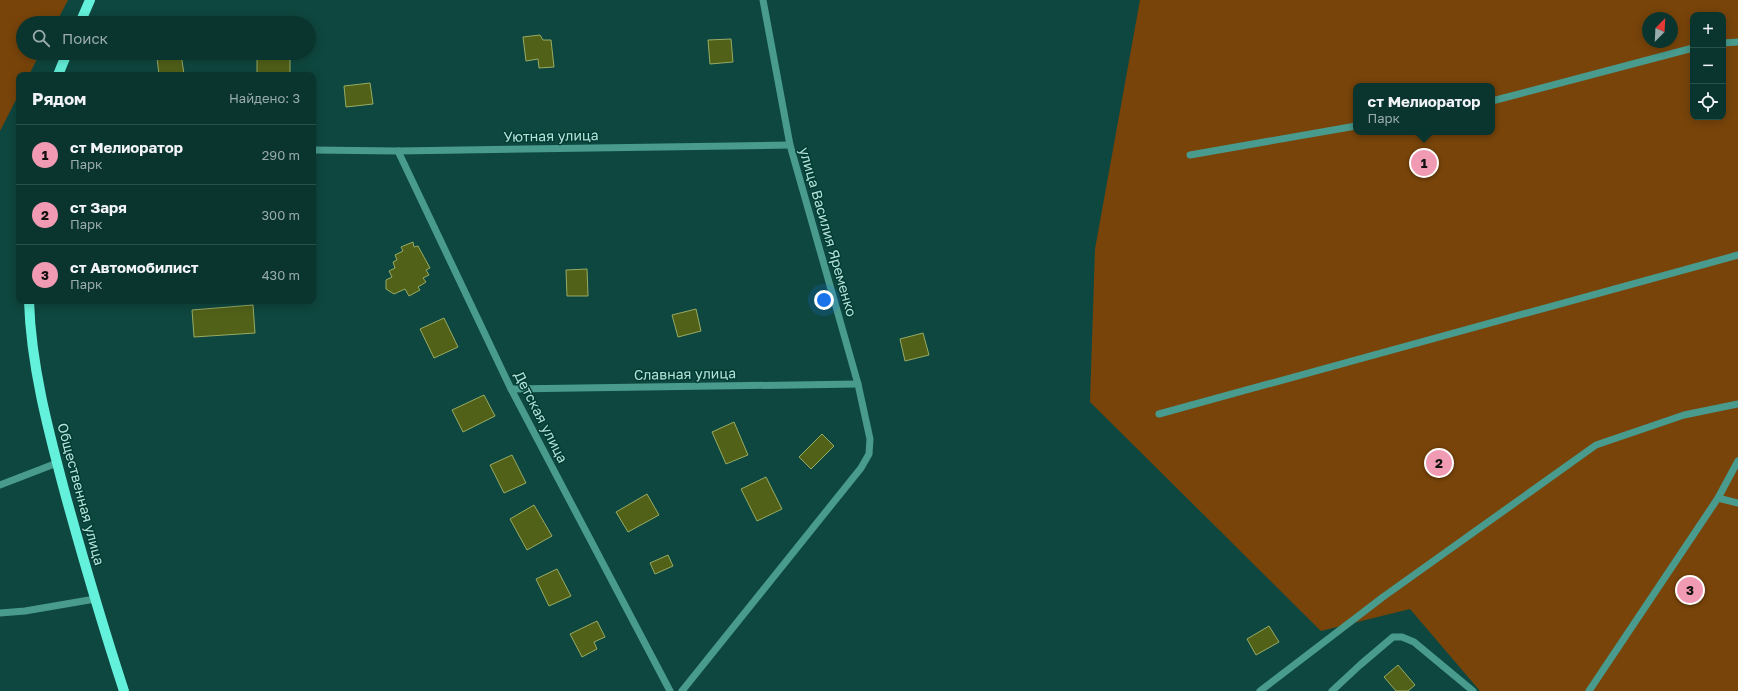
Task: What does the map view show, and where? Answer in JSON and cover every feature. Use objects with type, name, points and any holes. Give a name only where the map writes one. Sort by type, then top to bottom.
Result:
[{"type":"main road","points":[[83,16],[90,0]]},
{"type":"main road","points":[[59,72],[64,60]]},
{"type":"main road","name":"Общественная улица","points":[[29,304],[30,333],[43,404],[57,463],[94,599],[124,691]]},
{"type":"street","name":"улица Василия Яременко","points":[[682,691],[861,468],[869,454],[870,439],[858,384],[790,146],[763,0]]},
{"type":"street","points":[[1726,43],[1738,42]]},
{"type":"street","points":[[1495,100],[1690,49]]},
{"type":"street","points":[[1190,155],[1353,127]]},
{"type":"street","name":"Уютная улица","points":[[316,150],[398,151],[790,146]]},
{"type":"street","name":"Детская улица","points":[[398,151],[511,389],[670,691]]},
{"type":"street","points":[[1159,414],[1738,255]]},
{"type":"street","name":"Славная улица","points":[[511,389],[858,384]]},
{"type":"street","points":[[1260,691],[1383,597],[1596,445],[1684,415],[1738,404]]},
{"type":"street","points":[[1590,691],[1718,498],[1738,461]]},
{"type":"street","points":[[0,485],[57,463]]},
{"type":"street","points":[[1718,498],[1738,503]]},
{"type":"street","points":[[0,613],[25,612],[94,599]]},
{"type":"street","points":[[1332,691],[1393,637],[1402,636],[1414,642],[1473,691]]},
{"type":"shaded area","points":[[0,0],[68,0],[60,16],[16,16],[16,60],[36,60],[30,72],[16,72],[16,100],[0,131]]},
{"type":"shaded area","points":[[1140,0],[1738,0],[1738,691],[1480,691],[1410,609],[1321,631],[1090,402],[1095,249]]},
{"type":"building","points":[[540,35],[543,40],[551,40],[554,67],[539,68],[538,59],[526,61],[523,37]]},
{"type":"building","points":[[731,39],[733,62],[710,64],[708,40]]},
{"type":"building","points":[[157,60],[182,60],[184,72],[159,72]]},
{"type":"building","points":[[257,60],[290,60],[290,72],[257,72]]},
{"type":"building","points":[[370,83],[373,104],[346,107],[344,86]]},
{"type":"building","points":[[413,242],[414,247],[418,246],[430,268],[426,270],[429,275],[423,278],[426,282],[418,287],[420,290],[409,296],[405,289],[394,294],[386,289],[386,280],[392,277],[389,271],[395,268],[393,262],[397,260],[395,255],[403,251],[401,247]]},
{"type":"building","points":[[587,269],[588,296],[567,296],[566,270]]},
{"type":"building","points":[[253,305],[255,333],[194,337],[192,310]]},
{"type":"building","points":[[696,309],[701,331],[678,337],[672,315]]},
{"type":"building","points":[[444,318],[458,347],[434,358],[420,329]]},
{"type":"building","points":[[923,333],[929,355],[905,361],[900,339]]},
{"type":"building","points":[[484,395],[495,416],[463,432],[452,410]]},
{"type":"building","points":[[734,422],[748,455],[726,464],[712,432]]},
{"type":"building","points":[[822,434],[834,446],[811,469],[799,457]]},
{"type":"building","points":[[512,455],[526,483],[504,493],[490,465]]},
{"type":"building","points":[[766,477],[782,509],[757,521],[741,489]]},
{"type":"building","points":[[647,494],[659,515],[628,532],[616,512]]},
{"type":"building","points":[[534,505],[552,536],[527,550],[510,519]]},
{"type":"building","points":[[668,555],[673,566],[655,574],[650,563]]},
{"type":"building","points":[[557,569],[571,596],[549,606],[536,579]]},
{"type":"building","points":[[597,621],[605,637],[594,642],[597,649],[582,657],[570,634]]},
{"type":"building","points":[[1269,626],[1279,642],[1256,655],[1247,639]]},
{"type":"building","points":[[1398,665],[1415,685],[1408,691],[1396,691],[1384,677]]},
{"type":"place","name":"ст Мелиоратор","points":[[1424,163]]},
{"type":"place","name":"ст Заря","points":[[1439,463]]},
{"type":"place","name":"ст Автомобилист","points":[[1690,590]]}]
